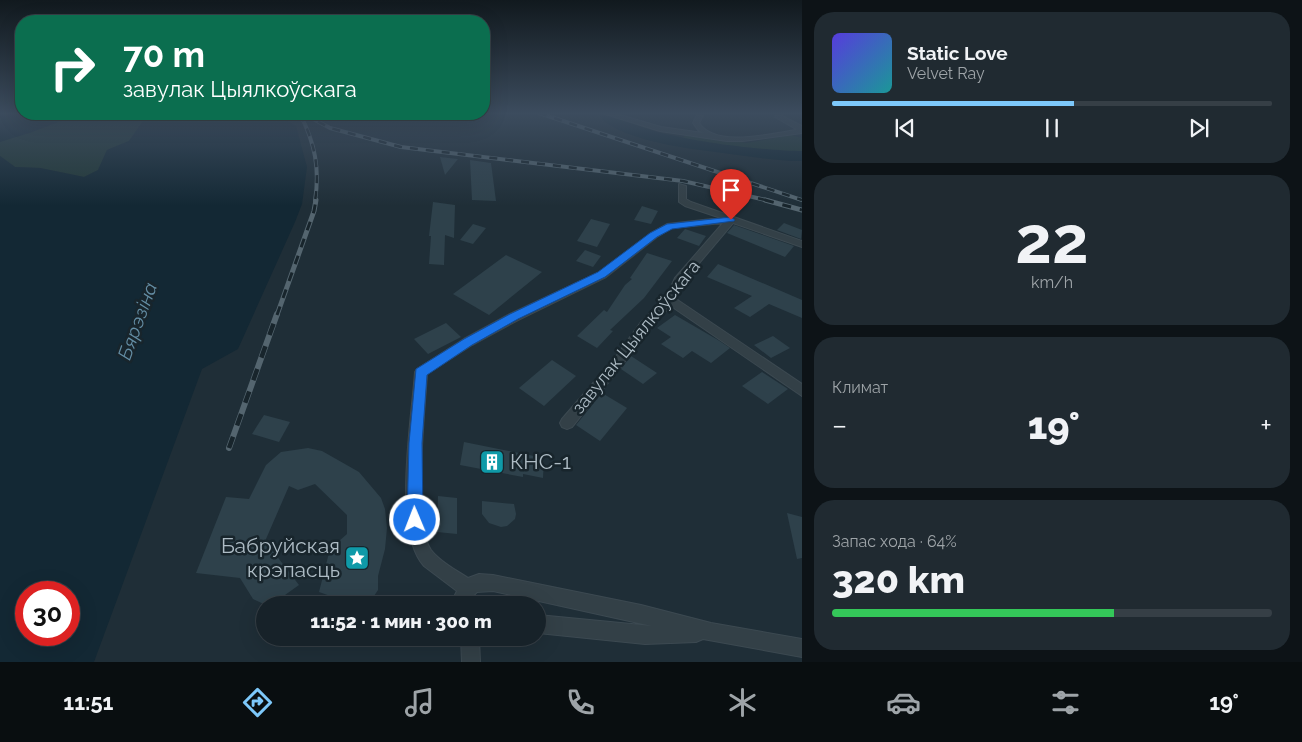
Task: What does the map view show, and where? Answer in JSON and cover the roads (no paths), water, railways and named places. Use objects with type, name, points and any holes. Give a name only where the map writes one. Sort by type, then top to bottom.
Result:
[{"type":"street","points":[[682,186],[682,200],[731,220],[802,244]]},
{"type":"street","points":[[731,220],[670,226],[654,235],[602,275],[514,317],[468,342],[420,372],[414,497],[417,535],[424,554],[467,596],[475,583],[493,583],[641,614],[710,632],[802,648]]},
{"type":"street","name":"завулак Цыялкоўскага","points":[[566,423],[619,361],[645,325],[670,300],[680,280],[731,220]]},
{"type":"street","points":[[670,300],[802,391]]},
{"type":"street","points":[[546,625],[644,635],[710,632]]},
{"type":"street","points":[[470,646],[471,662]]},
{"type":"water","name":"Бярэзіна","points":[[122,144],[301,144],[307,167],[302,204],[238,349],[202,369],[94,662],[0,662],[0,156],[15,167],[40,168],[84,177],[98,170],[107,150]]},
{"type":"waterway","points":[[694,144],[785,156],[802,156]]},
{"type":"railway","points":[[312,144],[317,178],[315,201]]},
{"type":"railway","points":[[389,144],[401,147],[683,181],[770,201]]},
{"type":"railway","points":[[632,144],[802,200]]},
{"type":"railway","points":[[277,315],[314,211],[316,200]]},
{"type":"railway","points":[[765,200],[802,210]]},
{"type":"railway","points":[[229,448],[277,314]]},
{"type":"place","name":"КНС-1","points":[[492,462]]},
{"type":"place","name":"Бабруйская крэпасць","points":[[357,558]]}]
